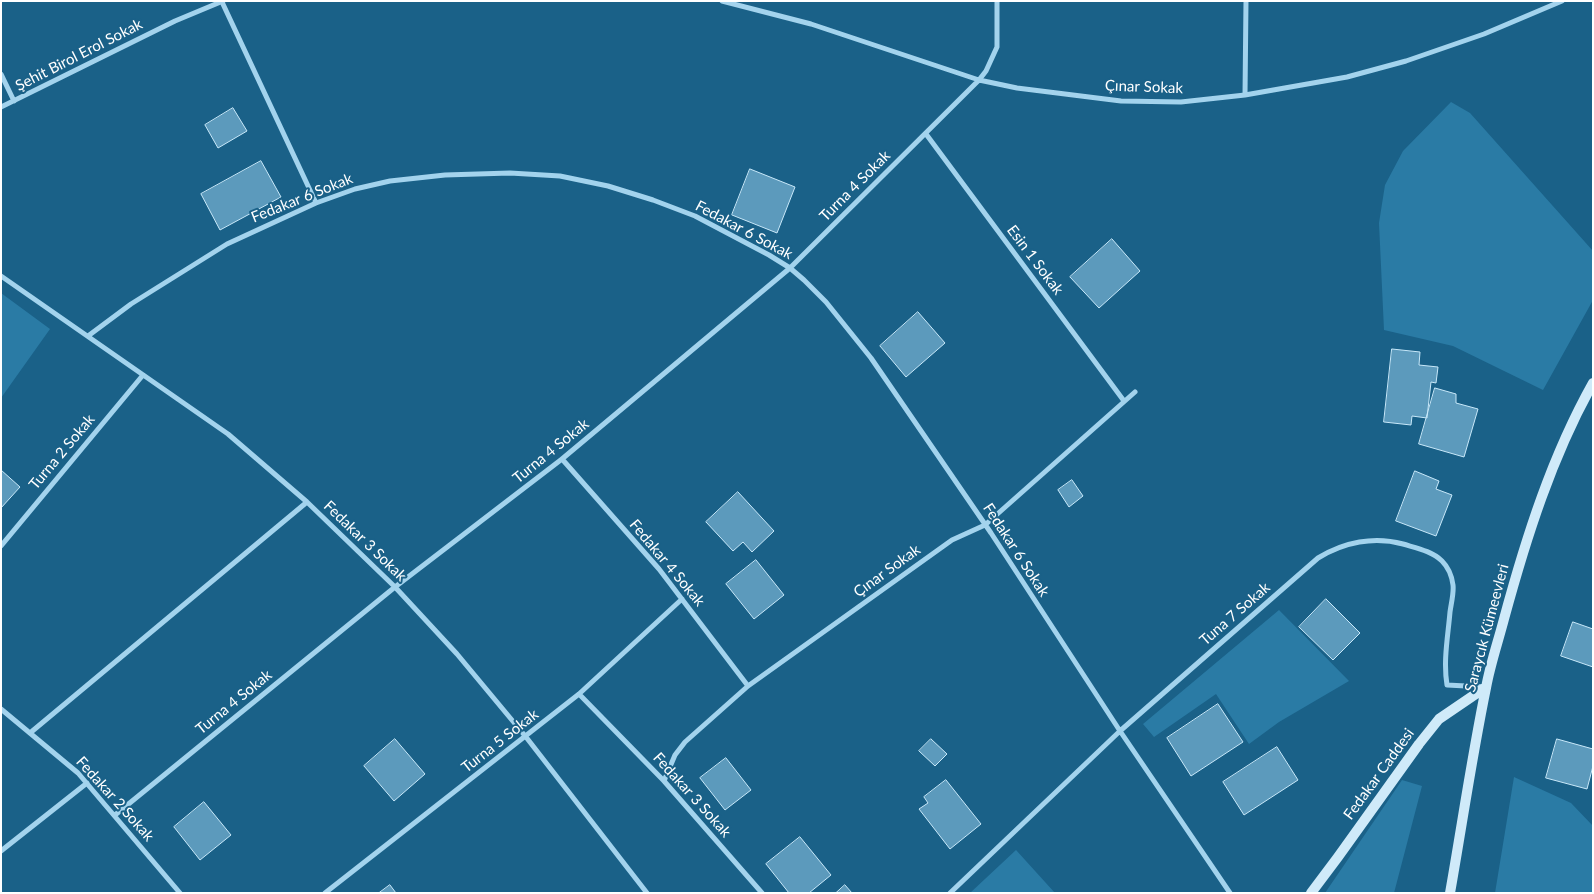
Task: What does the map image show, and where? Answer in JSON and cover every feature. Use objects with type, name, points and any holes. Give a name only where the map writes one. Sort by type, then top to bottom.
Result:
[{"type":"main road","name":"Saraycık Kümeevleri","points":[[1450,893],[1486,687],[1510,595],[1535,514],[1556,459],[1593,382]]},
{"type":"main road","name":"Fedakar Caddesi","points":[[1311,893],[1418,744],[1439,719],[1486,687]]},
{"type":"street","points":[[222,1],[316,203]]},
{"type":"street","name":"Şehit Birol Erol Sokak","points":[[1,107],[174,21],[222,1]]},
{"type":"street","name":"Çınar Sokak","points":[[722,1],[810,24],[979,80],[1017,88],[1121,101],[1181,102],[1245,95],[1347,77],[1406,61],[1484,34],[1562,1]]},
{"type":"street","name":"Turna 4 Sokak","points":[[115,815],[395,587],[562,459],[790,268],[979,80],[986,70],[996,47],[997,1]]},
{"type":"street","points":[[1245,95],[1246,1]]},
{"type":"street","points":[[1,74],[14,101]]},
{"type":"street","name":"Esin 1 Sokak","points":[[926,134],[1124,401]]},
{"type":"street","name":"Fedakar 6 Sokak","points":[[88,336],[131,304],[227,244],[316,203],[364,187],[390,181],[445,175],[510,173],[560,176],[608,186],[695,216],[790,268],[826,302],[871,358],[985,525],[1120,731],[1230,893]]},
{"type":"street","name":"Fedakar 3 Sokak","points":[[1,276],[228,434],[256,456],[307,502],[395,587],[457,654],[526,737],[647,893]]},
{"type":"street","name":"Turna 2 Sokak","points":[[1,546],[143,375]]},
{"type":"street","name":"Çınar Sokak","points":[[664,781],[675,755],[685,742],[748,686],[952,540],[985,525],[1135,392]]},
{"type":"street","name":"Fedakar 4 Sokak","points":[[562,459],[659,569],[748,686]]},
{"type":"street","points":[[30,733],[307,502]]},
{"type":"street","name":"Tuna 7 Sokak","points":[[950,893],[1120,731],[1318,558],[1342,545],[1355,542],[1395,542],[1431,553],[1442,561],[1450,573],[1453,587],[1445,673],[1447,685],[1486,687]]},
{"type":"street","name":"Turna 5 Sokak","points":[[325,893],[580,694],[682,599]]},
{"type":"street","name":"Fedakar 3 Sokak","points":[[580,694],[664,781],[762,893]]},
{"type":"street","name":"Fedakar 2 Sokak","points":[[1,709],[78,773],[180,893]]},
{"type":"street","points":[[1,851],[87,783]]},
{"type":"shaded area","points":[[1451,102],[1470,113],[1593,251],[1593,300],[1543,390],[1453,346],[1384,330],[1379,223],[1385,185],[1403,151]]},
{"type":"shaded area","points":[[1,293],[50,329],[1,398]]},
{"type":"shaded area","points":[[1279,610],[1349,681],[1279,722],[1249,744],[1216,694],[1154,737],[1143,724]]},
{"type":"shaded area","points":[[1514,777],[1571,803],[1593,826],[1593,893],[1495,893]]},
{"type":"shaded area","points":[[1402,780],[1422,786],[1394,893],[1325,893]]},
{"type":"shaded area","points":[[1016,850],[1055,893],[970,893]]},
{"type":"building","points":[[233,108],[247,131],[218,148],[205,125]]},
{"type":"building","points":[[261,161],[281,197],[220,230],[201,194]]},
{"type":"building","points":[[750,169],[795,187],[777,233],[732,215]]},
{"type":"building","points":[[1112,239],[1140,271],[1099,308],[1070,277]]},
{"type":"building","points":[[918,312],[945,343],[906,377],[880,346]]},
{"type":"building","points":[[1392,349],[1420,352],[1419,365],[1438,367],[1436,383],[1431,382],[1427,418],[1412,416],[1411,425],[1384,422]]},
{"type":"building","points":[[1435,388],[1456,394],[1456,403],[1478,409],[1464,457],[1419,444]]},
{"type":"building","points":[[1,470],[20,487],[1,508]]},
{"type":"building","points":[[1415,471],[1439,481],[1436,489],[1452,495],[1436,536],[1396,521]]},
{"type":"building","points":[[1072,480],[1083,496],[1069,507],[1058,490]]},
{"type":"building","points":[[738,492],[774,531],[752,552],[743,542],[733,551],[706,522]]},
{"type":"building","points":[[756,560],[784,595],[754,619],[726,584]]},
{"type":"building","points":[[1326,599],[1360,633],[1333,660],[1299,627]]},
{"type":"building","points":[[1573,622],[1593,629],[1593,667],[1561,656]]},
{"type":"building","points":[[1218,704],[1243,742],[1191,776],[1167,738]]},
{"type":"building","points":[[395,739],[425,774],[394,801],[364,766]]},
{"type":"building","points":[[931,739],[947,754],[935,766],[919,751]]},
{"type":"building","points":[[1557,739],[1593,749],[1593,766],[1587,789],[1546,778]]},
{"type":"building","points":[[1277,747],[1298,780],[1244,815],[1223,782]]},
{"type":"building","points":[[726,758],[751,790],[725,810],[700,778]]},
{"type":"building","points":[[946,780],[981,824],[950,849],[919,809],[928,803],[924,797]]},
{"type":"building","points":[[204,802],[231,835],[200,860],[174,827]]},
{"type":"building","points":[[800,837],[831,875],[809,893],[789,893],[766,864]]},
{"type":"building","points":[[390,885],[396,893],[379,893]]},
{"type":"building","points":[[845,885],[852,893],[836,893]]}]
